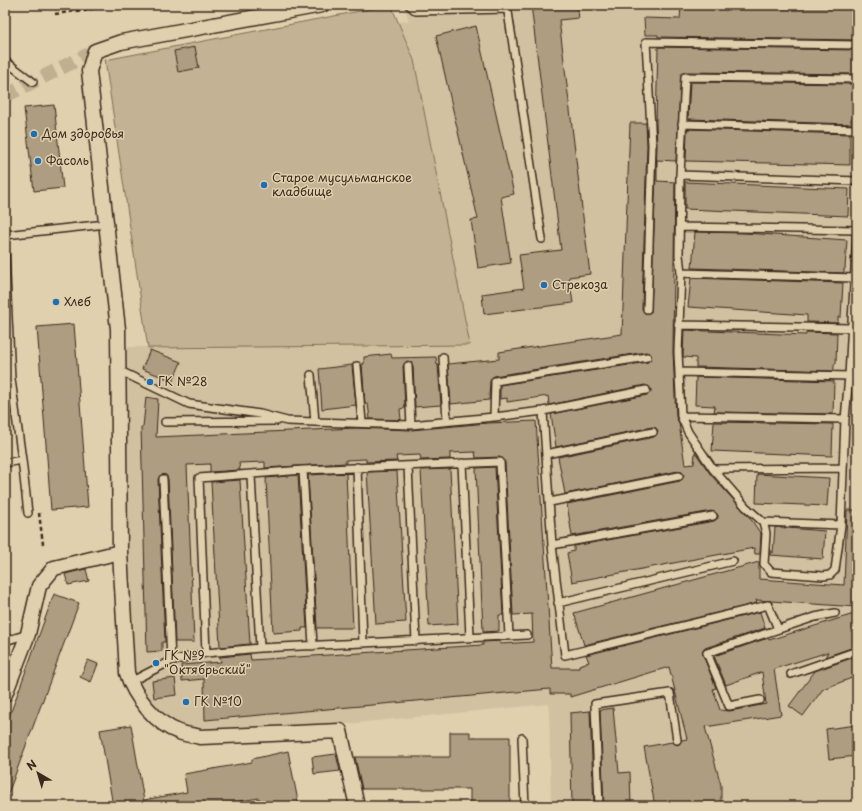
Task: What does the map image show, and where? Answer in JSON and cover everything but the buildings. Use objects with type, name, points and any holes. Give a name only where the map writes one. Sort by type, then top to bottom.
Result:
[{"type":"street","points":[[322,5],[121,42],[95,51],[89,71],[118,329],[120,552],[127,674],[134,691],[159,720],[178,732],[200,737],[340,731],[357,806]]},
{"type":"street","points":[[5,694],[28,634],[40,586],[54,568],[120,552]]},
{"type":"lane","points":[[409,5],[416,11],[507,7],[542,239]]},
{"type":"lane","points":[[647,308],[652,145],[646,42],[857,45]]},
{"type":"lane","points":[[5,61],[33,82]]},
{"type":"lane","points":[[680,227],[857,231],[849,376],[845,419],[841,525],[835,570],[830,575],[823,576],[772,572],[767,569],[764,564],[766,533],[763,522],[746,507],[713,468],[688,432],[681,416],[678,372],[678,325],[681,273],[679,255],[682,124],[685,77],[857,79]]},
{"type":"lane","points":[[682,124],[857,129]]},
{"type":"lane","points":[[680,175],[857,181]]},
{"type":"lane","points":[[5,235],[106,224]]},
{"type":"lane","points":[[5,255],[8,380],[22,460],[28,513]]},
{"type":"lane","points":[[681,273],[855,278]]},
{"type":"lane","points":[[678,325],[851,328]]},
{"type":"lane","points":[[443,357],[447,420]]},
{"type":"lane","points":[[494,417],[495,381],[647,357]]},
{"type":"lane","points":[[357,366],[362,422]]},
{"type":"lane","points":[[408,366],[411,425]]},
{"type":"lane","points":[[118,370],[189,404],[260,414],[287,421]]},
{"type":"lane","points":[[678,372],[849,376]]},
{"type":"lane","points":[[311,375],[315,422]]},
{"type":"lane","points":[[165,422],[287,421],[362,422],[411,425],[543,411],[646,390]]},
{"type":"lane","points":[[543,411],[552,545],[565,655],[768,605],[778,629]]},
{"type":"lane","points":[[681,416],[845,419]]},
{"type":"lane","points":[[546,454],[653,432]]},
{"type":"lane","points":[[5,463],[22,460]]},
{"type":"lane","points":[[206,653],[199,478],[357,467],[500,462],[509,636]]},
{"type":"lane","points":[[462,463],[470,637]]},
{"type":"lane","points":[[408,466],[416,640]]},
{"type":"lane","points":[[357,467],[363,643]]},
{"type":"lane","points":[[713,468],[843,468]]},
{"type":"lane","points":[[304,470],[313,646]]},
{"type":"lane","points":[[251,475],[260,648]]},
{"type":"lane","points":[[550,502],[679,476]]},
{"type":"lane","points":[[163,479],[171,661]]},
{"type":"lane","points":[[552,545],[714,516]]},
{"type":"lane","points":[[763,522],[841,525]]},
{"type":"lane","points":[[558,603],[732,562]]},
{"type":"lane","points":[[760,700],[729,706],[707,653],[778,629],[836,613]]},
{"type":"lane","points":[[5,641],[28,634]]},
{"type":"lane","points":[[130,682],[171,661],[206,653],[260,648],[527,635]]},
{"type":"lane","points":[[791,674],[857,651]]},
{"type":"lane","points":[[599,806],[595,704],[670,693],[677,740]]},
{"type":"lane","points":[[522,738],[525,806]]},
{"type":"path","points":[[55,14],[97,8]]},
{"type":"path","points":[[39,510],[42,544]]},
{"type":"shaded area","points":[[391,5],[414,60],[470,345],[148,348],[105,60]]},
{"type":"shaded area","points":[[410,5],[857,5],[857,806],[551,806],[549,704],[316,727],[207,731],[174,725],[145,705],[130,671],[125,347],[469,345],[414,60],[398,22],[409,21],[405,9]]},
{"type":"tunnel","points":[[5,96],[95,51]]},
{"type":"place","name":"Дом здоровья","points":[[34,134]]},
{"type":"place","name":"Фасоль","points":[[38,161]]},
{"type":"place","name":"Старое мусульманское кладбище","points":[[264,185]]},
{"type":"place","name":"Стрекоза","points":[[544,285]]},
{"type":"place","name":"Хлеб","points":[[56,302]]},
{"type":"place","name":"ГК №28","points":[[150,382]]},
{"type":"place","name":"ГК №9 \"Октябрьский\"","points":[[156,663]]},
{"type":"place","name":"ГК №10","points":[[186,702]]}]
